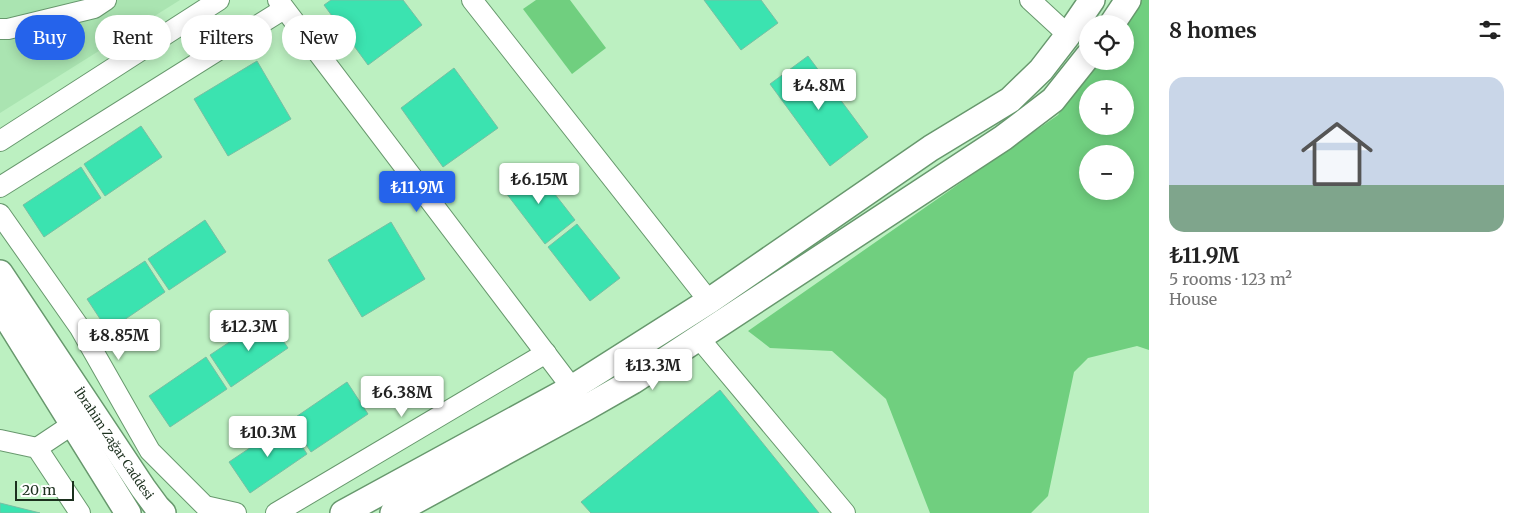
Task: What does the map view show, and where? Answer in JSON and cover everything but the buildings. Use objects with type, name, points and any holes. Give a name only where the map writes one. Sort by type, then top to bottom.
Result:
[{"type":"main road","points":[[393,513],[578,399],[709,301],[931,148],[1010,100],[1041,70],[1092,0]]},
{"type":"main road","points":[[1118,15],[1128,0]]},
{"type":"main road","points":[[343,513],[578,399],[633,380],[1003,138],[1053,100],[1079,67]]},
{"type":"main road","name":"İbrahim Zağar Caddesi","points":[[0,273],[143,488],[157,507],[164,513]]},
{"type":"main road","name":"İbrahim Zağar Caddesi","points":[[0,307],[128,513]]},
{"type":"street","points":[[0,29],[94,8],[106,0]]},
{"type":"street","points":[[0,141],[219,0]]},
{"type":"street","points":[[472,0],[709,301]]},
{"type":"street","points":[[1030,0],[1068,35]]},
{"type":"street","points":[[0,187],[281,5],[546,354],[578,399]]},
{"type":"street","points":[[0,214],[80,328],[150,451],[204,506],[236,513]]},
{"type":"street","points":[[698,337],[845,513]]},
{"type":"street","points":[[276,513],[546,354]]},
{"type":"street","points":[[37,448],[73,424]]},
{"type":"street","points":[[0,440],[37,448],[80,513]]},
{"type":"shaded area","points":[[0,0],[180,0],[156,15],[95,15],[95,53],[85,60],[85,15],[15,15],[15,60],[84,60],[0,113]]},
{"type":"shaded area","points":[[536,0],[570,0],[606,48],[572,74],[523,9]]},
{"type":"shaded area","points":[[1142,0],[1149,0],[1149,350],[1137,346],[1088,358],[1074,372],[1048,496],[1031,513],[930,513],[886,399],[832,351],[770,348],[748,331],[1058,115],[1079,86],[1079,135],[1134,135],[1134,80],[1083,80],[1090,70],[1134,70],[1134,15],[1131,15]]}]
